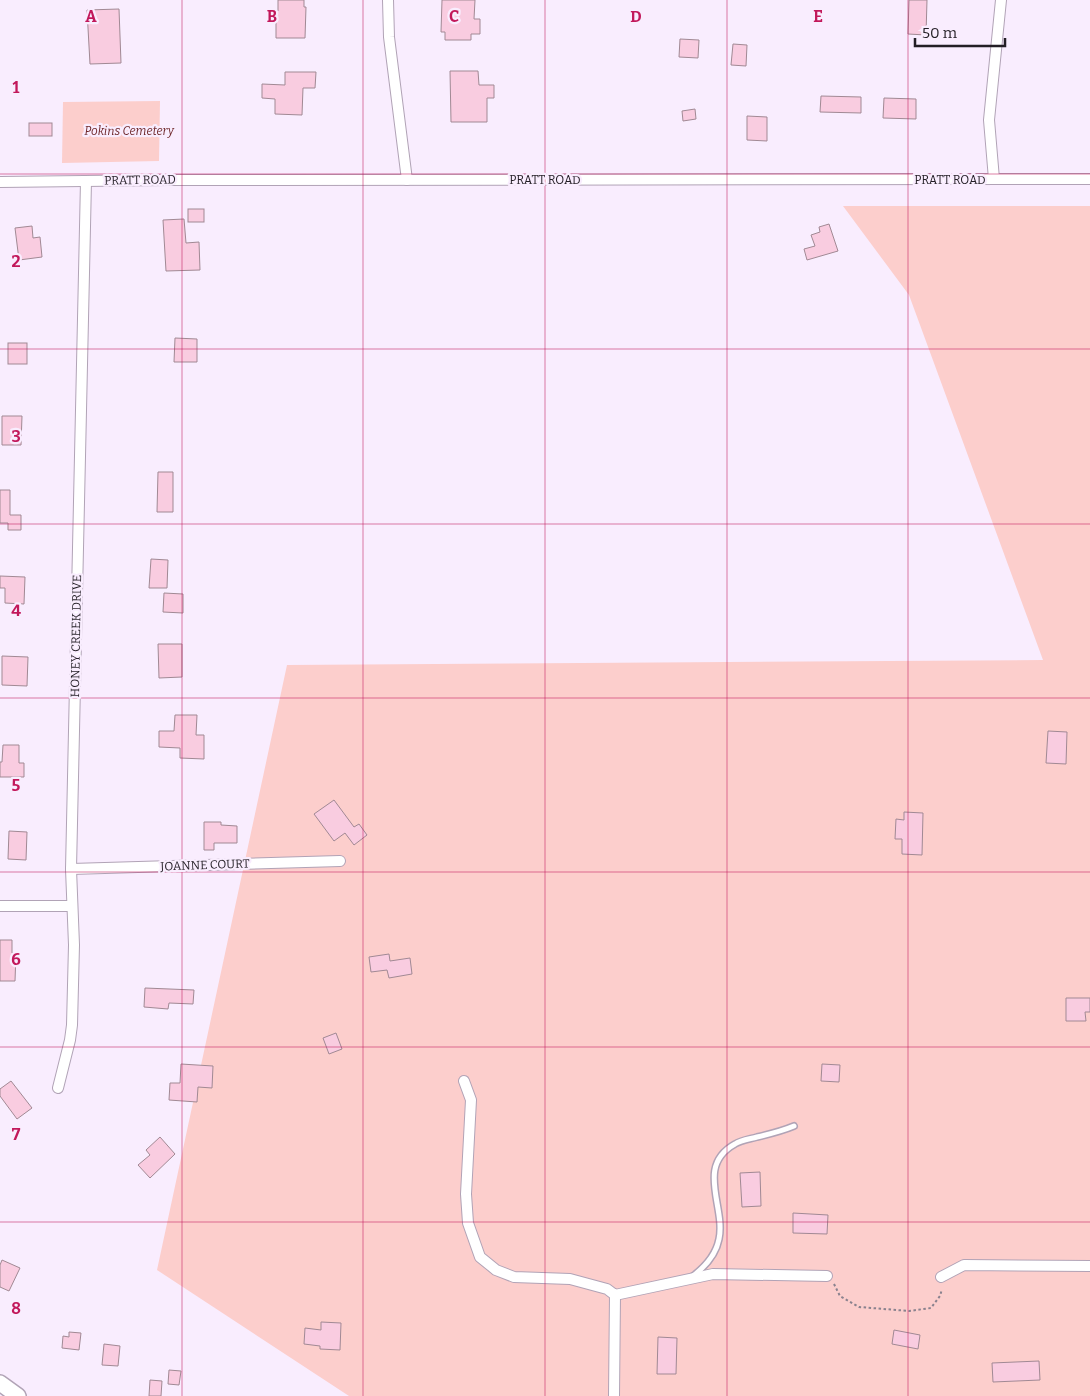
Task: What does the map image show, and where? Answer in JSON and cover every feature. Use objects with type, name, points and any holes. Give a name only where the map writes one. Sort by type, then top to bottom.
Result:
[{"type":"main road","points":[[0,1383],[18,1396]]},
{"type":"street","points":[[388,0],[389,37],[407,180]]},
{"type":"street","points":[[994,180],[988,120],[1001,0]]},
{"type":"street","name":"PRATT ROAD","points":[[0,182],[1090,179]]},
{"type":"street","name":"HONEY CREEK DRIVE","points":[[58,1088],[72,1025],[74,945],[71,869],[86,181]]},
{"type":"street","name":"JOANNE COURT","points":[[71,869],[340,861]]},
{"type":"street","points":[[0,906],[71,906]]},
{"type":"street","points":[[464,1081],[471,1100],[466,1194],[468,1223],[480,1257],[496,1270],[514,1277],[570,1278],[607,1289],[615,1295],[728,1273],[827,1276]]},
{"type":"street","points":[[945,1275],[964,1265],[980,1264],[1090,1266]]},
{"type":"street","points":[[614,1396],[615,1295]]},
{"type":"lane","points":[[688,1280],[709,1262],[716,1250],[719,1239],[720,1230],[713,1181],[714,1168],[721,1155],[735,1144],[794,1126]]},
{"type":"path","points":[[827,1276],[836,1287],[840,1296],[859,1307],[909,1311],[931,1308],[940,1296],[945,1275]]},
{"type":"green space","name":"Pokins Cemetery","points":[[160,101],[159,161],[62,163],[63,102]]},
{"type":"green space","points":[[843,206],[1090,206],[1090,1396],[349,1396],[157,1270],[287,665],[1043,660],[909,295]]},
{"type":"building","points":[[278,0],[304,0],[304,7],[306,7],[305,38],[276,38],[276,22],[271,22],[272,11],[278,11]]},
{"type":"building","points":[[442,0],[475,0],[474,19],[480,19],[480,34],[471,34],[471,40],[445,40],[445,32],[441,32]]},
{"type":"building","points":[[909,0],[927,0],[926,35],[908,34]]},
{"type":"building","points":[[119,9],[121,63],[90,64],[87,10]]},
{"type":"building","points":[[680,39],[699,40],[698,58],[679,57]]},
{"type":"building","points":[[733,44],[747,45],[746,66],[731,65]]},
{"type":"building","points":[[450,71],[478,71],[479,85],[494,85],[494,98],[487,98],[487,122],[451,122]]},
{"type":"building","points":[[285,72],[316,72],[315,88],[303,88],[302,115],[275,114],[275,99],[262,98],[262,84],[285,85]]},
{"type":"building","points":[[821,96],[861,97],[861,113],[820,112]]},
{"type":"building","points":[[884,98],[916,99],[916,119],[883,118]]},
{"type":"building","points":[[695,109],[696,119],[683,121],[682,111]]},
{"type":"building","points":[[747,116],[767,117],[767,141],[747,140]]},
{"type":"building","points":[[29,123],[52,123],[52,136],[29,136]]},
{"type":"building","points":[[188,209],[204,209],[204,222],[188,222]]},
{"type":"building","points":[[184,219],[186,243],[199,242],[200,270],[166,271],[163,220]]},
{"type":"building","points":[[829,224],[838,251],[807,260],[804,249],[815,246],[811,235],[820,232],[819,227]]},
{"type":"building","points":[[32,226],[33,238],[40,237],[42,257],[19,260],[15,228]]},
{"type":"building","points":[[175,338],[197,339],[197,362],[174,362]]},
{"type":"building","points":[[8,343],[27,343],[27,364],[8,364]]},
{"type":"building","points":[[2,416],[22,416],[21,445],[2,445]]},
{"type":"building","points":[[158,472],[173,472],[173,512],[157,512]]},
{"type":"building","points":[[0,490],[10,490],[10,515],[21,515],[21,530],[8,530],[8,523],[0,523]]},
{"type":"building","points":[[151,559],[168,560],[167,588],[149,588]]},
{"type":"building","points":[[0,576],[25,577],[24,604],[5,603],[5,588],[0,588]]},
{"type":"building","points":[[164,593],[183,594],[183,613],[163,612]]},
{"type":"building","points":[[158,644],[182,644],[182,677],[159,678]]},
{"type":"building","points":[[2,656],[28,657],[27,686],[2,685]]},
{"type":"building","points":[[175,715],[197,715],[196,735],[204,735],[204,759],[180,758],[180,748],[159,747],[159,731],[174,731]]},
{"type":"building","points":[[1048,731],[1067,732],[1066,764],[1046,763]]},
{"type":"building","points":[[3,745],[19,745],[19,763],[24,763],[24,777],[0,777]]},
{"type":"building","points":[[334,800],[354,827],[359,824],[367,835],[354,845],[345,833],[334,841],[314,814]]},
{"type":"building","points":[[904,812],[923,813],[922,855],[902,854],[902,839],[895,839],[896,819],[904,820]]},
{"type":"building","points":[[204,822],[221,822],[221,825],[237,826],[237,843],[214,843],[214,850],[204,850]]},
{"type":"building","points":[[9,831],[27,832],[26,860],[8,859]]},
{"type":"building","points":[[0,940],[12,940],[12,953],[16,953],[15,981],[0,981]]},
{"type":"building","points":[[389,954],[390,961],[410,958],[412,974],[389,978],[387,970],[371,972],[369,957]]},
{"type":"building","points":[[145,988],[194,990],[193,1004],[169,1003],[168,1009],[144,1007]]},
{"type":"building","points":[[1066,998],[1090,998],[1090,1012],[1085,1012],[1086,1021],[1066,1021]]},
{"type":"building","points":[[336,1033],[342,1049],[329,1054],[323,1038]]},
{"type":"building","points":[[181,1064],[213,1066],[212,1088],[198,1087],[197,1102],[169,1100],[170,1083],[180,1083]]},
{"type":"building","points":[[822,1064],[840,1065],[839,1082],[821,1081]]},
{"type":"building","points":[[11,1081],[32,1108],[17,1119],[0,1096],[0,1089]]},
{"type":"building","points":[[160,1137],[175,1154],[150,1178],[138,1165],[150,1155],[146,1150]]},
{"type":"building","points":[[760,1172],[761,1206],[742,1207],[740,1173]]},
{"type":"building","points":[[793,1213],[828,1215],[827,1234],[793,1233]]},
{"type":"building","points":[[2,1260],[20,1268],[9,1291],[0,1287],[0,1265]]},
{"type":"building","points":[[321,1322],[341,1323],[340,1350],[320,1349],[320,1346],[304,1344],[305,1328],[321,1330]]},
{"type":"building","points":[[894,1330],[920,1335],[918,1349],[892,1344]]},
{"type":"building","points":[[69,1332],[81,1333],[79,1350],[62,1348],[63,1336],[69,1337]]},
{"type":"building","points":[[658,1337],[677,1338],[676,1374],[657,1374]]},
{"type":"building","points":[[104,1344],[120,1346],[118,1366],[102,1365]]},
{"type":"building","points":[[1039,1361],[1040,1380],[993,1382],[992,1363]]},
{"type":"building","points":[[169,1370],[181,1371],[179,1385],[168,1384]]},
{"type":"building","points":[[150,1380],[162,1381],[161,1396],[149,1396]]}]
